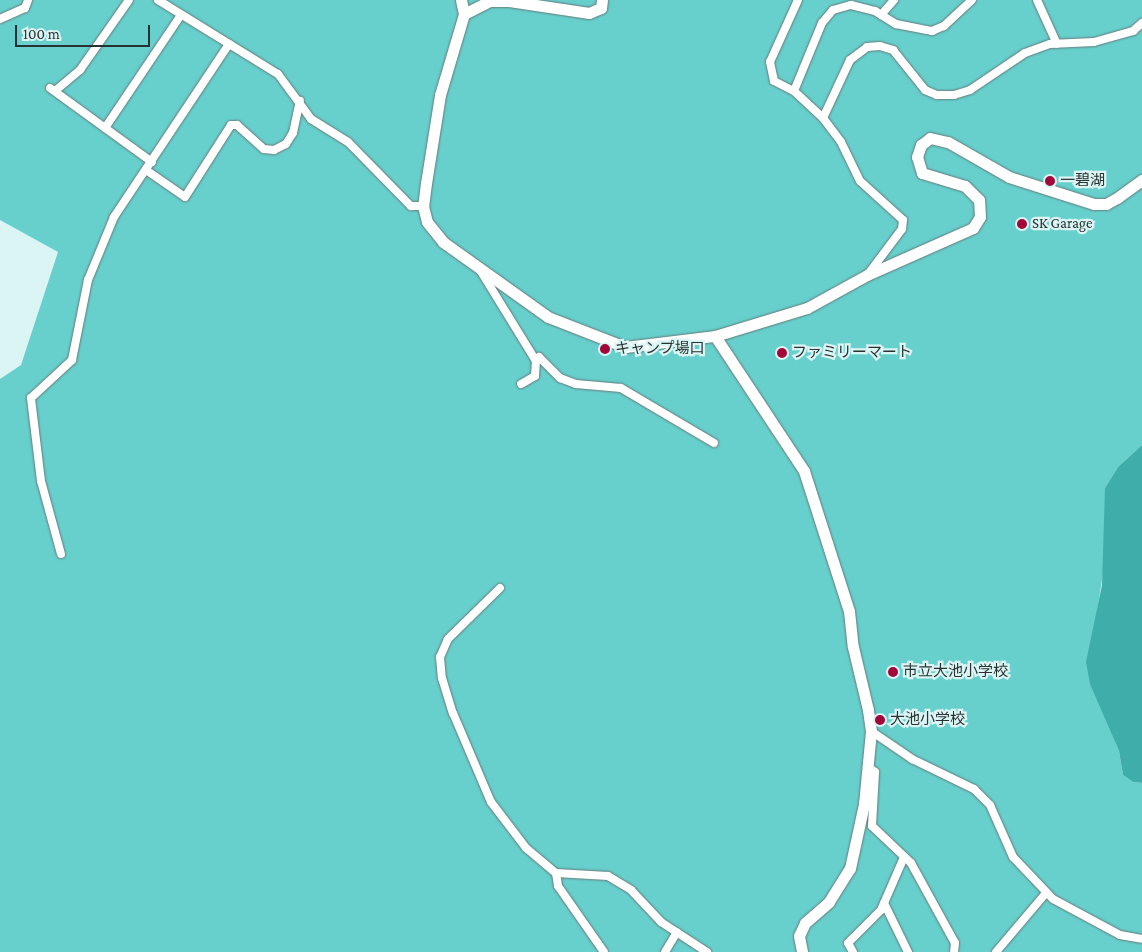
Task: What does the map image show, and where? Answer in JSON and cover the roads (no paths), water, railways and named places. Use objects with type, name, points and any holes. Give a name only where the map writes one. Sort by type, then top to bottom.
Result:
[{"type":"street","points":[[0,19],[25,8],[28,0]]},
{"type":"street","points":[[129,0],[80,70],[53,89],[152,162]]},
{"type":"street","points":[[158,0],[278,74],[300,101],[311,119],[348,142],[411,206],[423,206]]},
{"type":"street","points":[[461,0],[464,14],[440,94],[423,206],[427,222],[443,242],[548,317],[625,346],[715,336],[807,308],[867,275],[956,238],[973,228],[980,217],[979,200],[966,186],[922,173],[917,157],[922,145],[930,138],[948,142],[1008,177],[1094,204],[1106,204],[1142,180]]},
{"type":"street","points":[[464,14],[490,1],[509,1],[589,13],[601,8],[602,0]]},
{"type":"street","points":[[798,0],[770,69],[774,81],[794,91],[823,118],[841,142],[860,181],[903,220],[902,229],[867,275]]},
{"type":"street","points":[[881,15],[894,0]]},
{"type":"street","points":[[794,91],[822,23],[833,10],[851,5],[881,15],[896,24],[932,31],[944,26],[972,0]]},
{"type":"street","points":[[1037,0],[1057,44]]},
{"type":"street","points":[[105,128],[181,15]]},
{"type":"street","points":[[823,118],[850,60],[867,47],[880,46],[893,50],[925,90],[937,95],[954,95],[970,90],[1025,53],[1057,44],[1094,42],[1133,31],[1142,23]]},
{"type":"street","points":[[61,554],[41,481],[31,398],[72,360],[88,280],[114,217],[229,44]]},
{"type":"street","points":[[146,170],[185,197],[231,125],[237,125],[264,149],[274,150],[286,144],[294,132],[300,101]]},
{"type":"street","points":[[479,268],[536,361],[535,376],[521,384]]},
{"type":"street","points":[[715,336],[804,472],[849,611],[853,647],[871,731],[864,804],[850,868],[829,902],[805,923],[798,936],[802,952]]},
{"type":"street","points":[[536,361],[540,357],[560,378],[576,384],[621,388],[714,442]]},
{"type":"street","points":[[500,588],[448,640],[440,657],[442,678],[453,713],[491,802],[526,848],[556,873],[608,876],[631,890],[661,922],[707,952]]},
{"type":"street","points":[[871,731],[912,759],[974,789],[990,805],[1013,857],[1046,893],[1120,935],[1142,940]]},
{"type":"street","points":[[868,766],[875,772],[872,826],[910,863],[956,942],[954,952]]},
{"type":"street","points":[[853,952],[848,943],[884,903],[904,857]]},
{"type":"street","points":[[556,873],[558,886],[604,952]]},
{"type":"street","points":[[996,952],[1046,893]]},
{"type":"street","points":[[884,903],[908,952]]},
{"type":"street","points":[[665,952],[677,932]]},
{"type":"place","name":"一碧湖","points":[[1050,181]]},
{"type":"place","name":"SK Garage","points":[[1022,224]]},
{"type":"place","name":"キャンプ場口","points":[[605,349]]},
{"type":"place","name":"ファミリーマート","points":[[782,353]]},
{"type":"place","name":"市立大池小学校","points":[[893,672]]},
{"type":"place","name":"大池小学校","points":[[880,720]]}]
